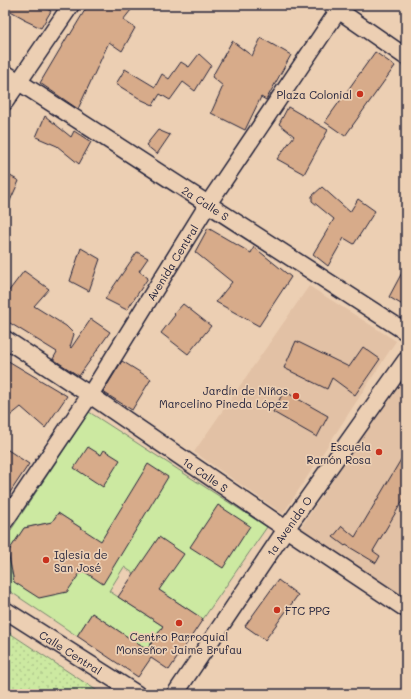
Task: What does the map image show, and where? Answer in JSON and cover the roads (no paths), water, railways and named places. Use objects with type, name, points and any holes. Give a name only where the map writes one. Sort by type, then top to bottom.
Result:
[{"type":"street","points":[[5,102],[70,5]]},
{"type":"street","points":[[337,7],[406,57]]},
{"type":"street","name":"Avenida Central","points":[[5,521],[90,394],[208,204],[337,7]]},
{"type":"street","name":"2a Calle S","points":[[5,72],[406,332]]},
{"type":"street","name":"1a Calle S","points":[[5,339],[90,394],[286,529],[406,609]]},
{"type":"street","name":"1a Avenida O","points":[[174,694],[286,529],[406,360]]},
{"type":"street","name":"Calle Central","points":[[5,610],[137,694]]},
{"type":"place","name":"Plaza Colonial","points":[[360,94]]},
{"type":"place","name":"Jardín de Niños Marcelino Pineda López","points":[[296,396]]},
{"type":"place","name":"Escuela Ramón Rosa","points":[[379,452]]},
{"type":"place","name":"Iglesia de San José","points":[[46,560]]},
{"type":"place","name":"FTC PPG","points":[[277,610]]},
{"type":"place","name":"Centro Parroquial Monseñor Jaime Brufau","points":[[179,623]]}]
